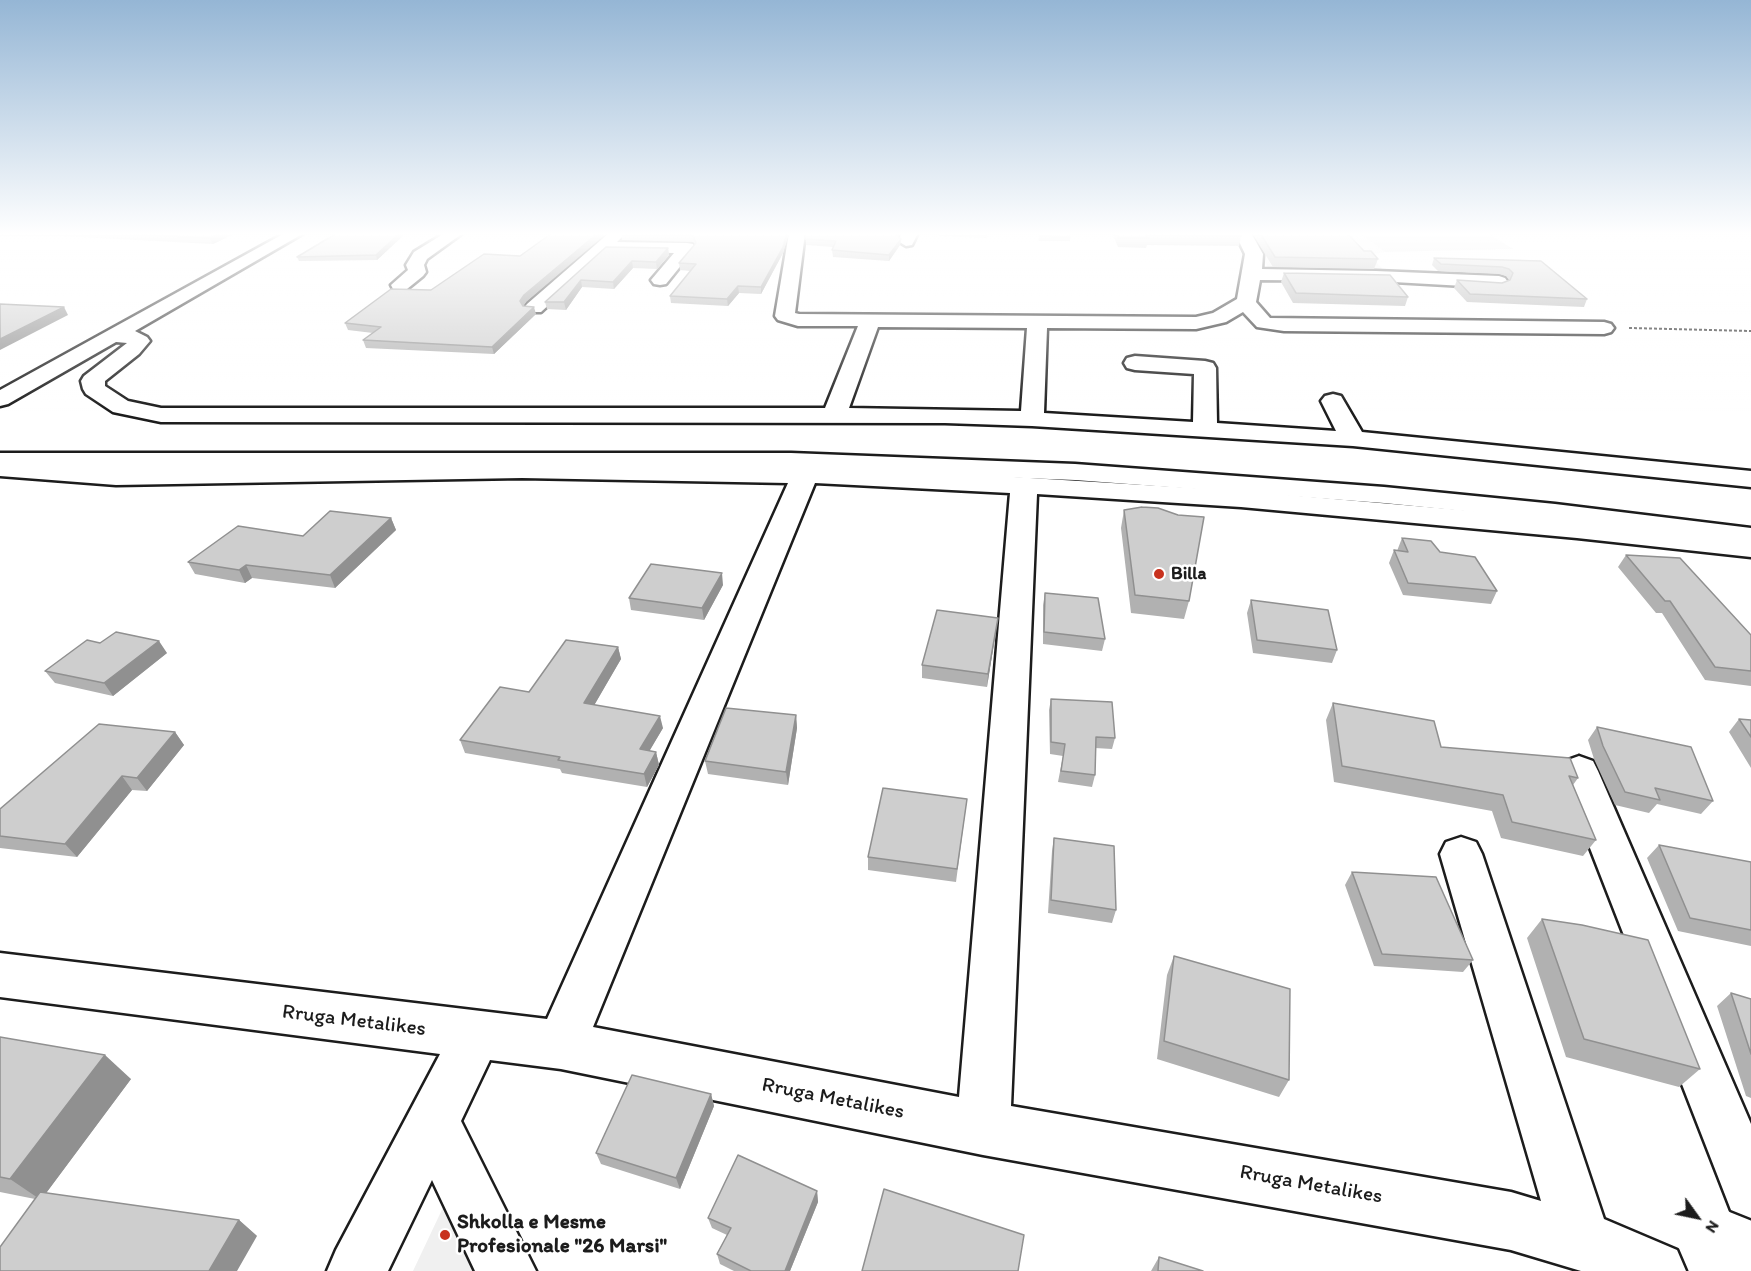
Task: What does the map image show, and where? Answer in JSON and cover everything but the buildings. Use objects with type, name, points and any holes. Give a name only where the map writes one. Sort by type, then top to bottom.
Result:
[{"type":"main road","points":[[0,399],[192,292]]},
{"type":"main road","points":[[534,308],[551,292]]},
{"type":"main road","points":[[788,292],[785,316],[798,320],[870,322],[1210,322],[1246,302]]},
{"type":"main road","points":[[1248,292],[1246,302],[1254,315],[1264,323],[1272,324],[1604,328]]},
{"type":"main road","points":[[1032,419],[1037,321]]},
{"type":"main road","points":[[834,416],[870,322]]},
{"type":"main road","points":[[108,340],[133,337],[140,341],[132,350],[97,376],[92,381],[92,386],[97,393],[121,407],[146,414],[176,416],[399,414],[834,416],[1032,419],[1353,439],[1751,479]]},
{"type":"main road","points":[[1135,363],[1205,368],[1205,428]]},
{"type":"main road","points":[[1333,401],[1353,439]]},
{"type":"main road","points":[[0,443],[671,443],[928,447],[1075,453],[1378,475],[1543,491],[1751,518]]},
{"type":"main road","points":[[0,461],[790,461],[1063,471],[1384,495],[1555,512],[1751,537]]},
{"type":"main road","points":[[0,468],[116,477],[522,470],[805,475],[1024,485],[1241,499],[1427,515],[1751,548]]},
{"type":"main road","points":[[561,1045],[805,475]]},
{"type":"main road","points":[[983,1128],[1024,485]]},
{"type":"main road","points":[[1579,771],[1751,1190]]},
{"type":"main road","points":[[1461,854],[1582,1242]]},
{"type":"main road","name":"Rruga Metalikes","points":[[0,975],[561,1045],[983,1128],[1511,1221],[1618,1253],[1656,1271]]},
{"type":"main road","points":[[357,1271],[476,1036]]},
{"type":"main road","points":[[433,1122],[506,1271]]},
{"type":"path","points":[[1604,328],[1751,331]]},
{"type":"shaded area","name":"Shkolla e Mesme Profesionale \"26 Marsi\"","points":[[447,1199],[472,1271],[413,1271]]},
{"type":"place","name":"Billa","points":[[1159,574]]},
{"type":"place","name":"Shkolla e Mesme Profesionale \"26 Marsi\"","points":[[445,1235]]}]
